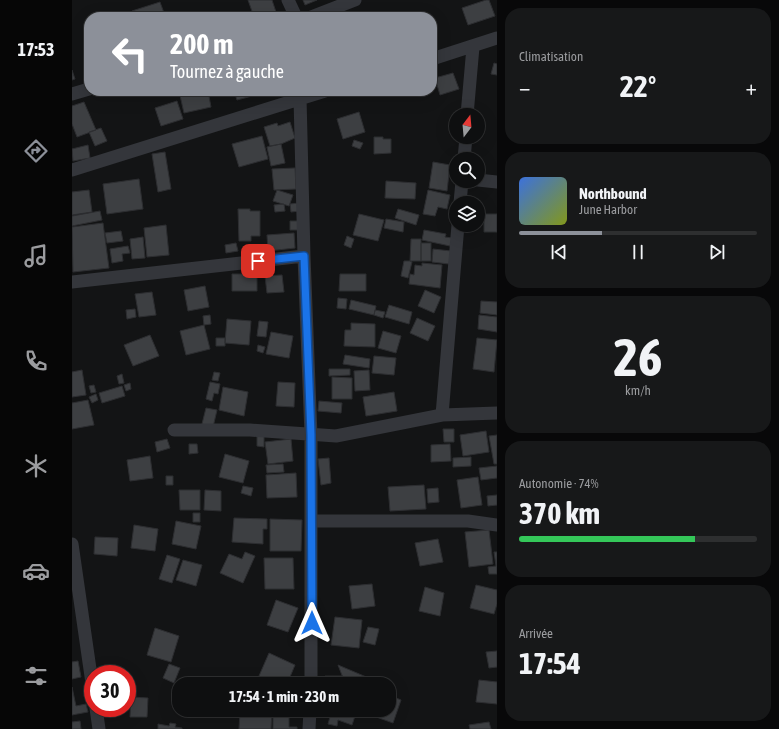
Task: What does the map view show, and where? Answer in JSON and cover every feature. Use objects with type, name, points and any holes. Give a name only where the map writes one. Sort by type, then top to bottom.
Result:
[{"type":"street","points":[[288,0],[294,12]]},
{"type":"street","points":[[324,12],[355,0]]},
{"type":"street","points":[[437,57],[497,38]]},
{"type":"street","points":[[468,108],[473,46]]},
{"type":"street","points":[[72,94],[84,90]]},
{"type":"street","points":[[72,170],[307,96]]},
{"type":"street","points":[[300,98],[311,435],[311,677]]},
{"type":"street","points":[[485,181],[497,182]]},
{"type":"street","points":[[442,415],[457,232]]},
{"type":"street","points":[[72,282],[304,256]]},
{"type":"street","points":[[174,430],[250,430],[336,436],[442,415],[497,412]]},
{"type":"street","points":[[311,521],[468,521],[497,525]]},
{"type":"street","points":[[72,544],[89,665]]},
{"type":"street","points":[[97,717],[99,729]]},
{"type":"street","points":[[310,717],[310,729]]},
{"type":"building","points":[[248,0],[272,0],[276,12],[252,12]]},
{"type":"building","points":[[303,0],[317,0],[305,5]]},
{"type":"building","points":[[489,0],[495,16],[468,25],[462,8]]},
{"type":"building","points":[[160,2],[164,12],[132,12]]},
{"type":"building","points":[[494,63],[497,64],[497,75],[491,74]]},
{"type":"building","points":[[72,70],[75,79],[72,80]]},
{"type":"building","points":[[453,73],[459,89],[440,95],[437,85],[437,77]]},
{"type":"building","points":[[180,96],[209,96],[211,107],[184,113]]},
{"type":"building","points":[[236,96],[252,96],[237,100]]},
{"type":"building","points":[[177,101],[183,119],[161,126],[155,108]]},
{"type":"building","points":[[84,102],[96,130],[77,137],[72,124],[72,106]]},
{"type":"building","points":[[359,112],[365,132],[343,139],[337,119]]},
{"type":"building","points":[[290,122],[295,138],[281,144],[270,146],[264,127],[277,123],[278,126]]},
{"type":"building","points":[[101,128],[107,141],[95,146],[89,132]]},
{"type":"building","points":[[262,136],[268,159],[239,167],[232,144]]},
{"type":"building","points":[[374,137],[391,139],[391,153],[374,154]]},
{"type":"building","points":[[354,140],[363,143],[360,149],[352,146]]},
{"type":"building","points":[[281,144],[285,163],[271,166],[267,147]]},
{"type":"building","points":[[88,145],[90,158],[73,161],[72,149]]},
{"type":"building","points":[[165,152],[171,189],[158,192],[152,154]]},
{"type":"building","points":[[433,162],[449,165],[447,191],[429,188]]},
{"type":"building","points":[[295,168],[296,189],[274,190],[272,169]]},
{"type":"building","points":[[139,179],[143,209],[107,214],[103,184]]},
{"type":"building","points":[[386,181],[416,183],[415,199],[385,198]]},
{"type":"building","points":[[89,190],[92,212],[72,215],[72,192]]},
{"type":"building","points":[[277,190],[293,195],[289,206],[273,201]]},
{"type":"building","points":[[428,190],[450,195],[447,209],[438,207],[435,216],[423,214]]},
{"type":"building","points":[[299,203],[300,211],[291,212],[290,204]]},
{"type":"building","points":[[284,204],[285,211],[275,212],[274,205]]},
{"type":"building","points":[[238,209],[260,211],[260,236],[251,236],[251,241],[239,241]]},
{"type":"building","points":[[398,209],[419,215],[416,225],[395,218]]},
{"type":"building","points":[[100,211],[102,220],[72,226],[72,216]]},
{"type":"building","points":[[359,214],[384,220],[378,241],[353,235]]},
{"type":"building","points":[[485,214],[497,214],[497,232],[485,232]]},
{"type":"building","points":[[386,219],[404,222],[403,232],[384,228]]},
{"type":"building","points":[[290,221],[298,221],[298,230],[290,230]]},
{"type":"building","points":[[103,223],[109,268],[73,272],[72,227]]},
{"type":"building","points":[[166,225],[169,255],[147,257],[144,228]]},
{"type":"building","points":[[424,230],[446,234],[445,237],[452,238],[450,246],[422,240]]},
{"type":"building","points":[[121,231],[123,241],[107,243],[105,233]]},
{"type":"building","points":[[294,233],[295,248],[268,251],[267,235]]},
{"type":"building","points":[[347,236],[354,239],[351,248],[344,245]]},
{"type":"building","points":[[143,237],[145,258],[132,259],[130,239]]},
{"type":"building","points":[[411,239],[421,239],[421,261],[410,261]]},
{"type":"building","points":[[236,243],[238,251],[226,253],[225,245]]},
{"type":"building","points":[[421,243],[431,243],[431,261],[421,261]]},
{"type":"building","points":[[128,246],[130,253],[122,254],[123,261],[112,263],[110,249]]},
{"type":"building","points":[[433,249],[451,251],[449,264],[432,262]]},
{"type":"building","points":[[404,261],[412,262],[408,278],[401,276]]},
{"type":"building","points":[[422,263],[442,265],[440,288],[409,284],[410,274],[414,275],[415,265],[422,266]]},
{"type":"building","points":[[232,274],[257,274],[257,291],[232,291]]},
{"type":"building","points":[[340,274],[366,274],[366,291],[339,291]]},
{"type":"building","points":[[282,275],[284,292],[267,293],[265,276]]},
{"type":"building","points":[[205,286],[209,307],[188,311],[184,290]]},
{"type":"building","points":[[425,290],[441,297],[434,313],[418,306]]},
{"type":"building","points":[[152,292],[156,315],[139,317],[135,294]]},
{"type":"building","points":[[338,298],[347,299],[346,309],[337,308]]},
{"type":"building","points":[[351,300],[376,306],[374,315],[349,309]]},
{"type":"building","points":[[481,301],[497,302],[497,315],[480,313]]},
{"type":"building","points":[[389,305],[412,312],[409,324],[385,317]]},
{"type":"building","points":[[135,309],[136,317],[127,319],[126,310]]},
{"type":"building","points":[[375,310],[385,312],[383,318],[374,315]]},
{"type":"building","points":[[210,315],[211,324],[204,325],[203,316]]},
{"type":"building","points":[[479,315],[497,317],[497,332],[478,329]]},
{"type":"building","points":[[417,318],[435,326],[428,341],[410,333]]},
{"type":"building","points":[[227,319],[251,321],[249,345],[225,343]]},
{"type":"building","points":[[259,321],[268,322],[266,337],[257,336]]},
{"type":"building","points":[[351,323],[375,324],[375,347],[344,346],[345,330],[351,330]]},
{"type":"building","points":[[204,325],[210,349],[186,355],[180,331]]},
{"type":"building","points":[[383,331],[401,336],[396,353],[378,348]]},
{"type":"building","points":[[271,332],[293,336],[289,358],[266,354]]},
{"type":"building","points":[[150,335],[159,356],[133,366],[124,345]]},
{"type":"building","points":[[216,338],[225,338],[225,346],[216,346]]},
{"type":"building","points":[[477,338],[497,340],[494,372],[473,369]]},
{"type":"building","points":[[258,345],[265,347],[263,353],[257,351]]},
{"type":"building","points":[[345,355],[370,359],[369,368],[343,364]]},
{"type":"building","points":[[374,356],[396,358],[394,375],[372,373]]},
{"type":"building","points":[[329,369],[350,369],[350,375],[329,376]]},
{"type":"building","points":[[82,370],[86,395],[72,397],[72,372]]},
{"type":"building","points":[[369,370],[370,390],[355,391],[354,371]]},
{"type":"building","points":[[214,372],[220,373],[218,381],[212,380]]},
{"type":"building","points":[[122,374],[124,383],[119,384],[117,376]]},
{"type":"building","points":[[332,377],[352,378],[352,399],[332,399]]},
{"type":"building","points":[[210,382],[220,384],[218,394],[214,393],[212,401],[206,399]]},
{"type":"building","points":[[278,382],[295,383],[294,407],[276,406]]},
{"type":"building","points":[[130,383],[131,389],[126,391],[124,385]]},
{"type":"building","points":[[94,385],[96,392],[91,393],[89,386]]},
{"type":"building","points":[[122,386],[125,396],[102,403],[99,393]]},
{"type":"building","points":[[223,387],[248,392],[244,416],[219,410]]},
{"type":"building","points":[[394,392],[397,411],[366,416],[363,397]]},
{"type":"building","points":[[96,394],[98,400],[92,403],[89,397]]},
{"type":"building","points":[[88,400],[94,425],[72,429],[72,403]]},
{"type":"building","points":[[319,401],[342,403],[341,413],[318,411]]},
{"type":"building","points":[[206,408],[217,410],[213,427],[202,424]]},
{"type":"building","points":[[443,429],[454,429],[454,442],[444,442]]},
{"type":"building","points":[[486,431],[489,452],[463,456],[460,435]]},
{"type":"building","points":[[497,435],[497,464],[494,464],[489,436]]},
{"type":"building","points":[[257,436],[264,436],[264,447],[257,446]]},
{"type":"building","points":[[167,439],[170,448],[157,452],[155,442]]},
{"type":"building","points":[[291,439],[293,461],[268,464],[265,442]]},
{"type":"building","points":[[189,444],[197,444],[198,453],[189,454]]},
{"type":"building","points":[[450,444],[451,461],[431,462],[431,445]]},
{"type":"building","points":[[225,454],[249,461],[243,483],[219,477]]},
{"type":"building","points":[[150,456],[153,478],[130,481],[127,460]]},
{"type":"building","points":[[471,457],[471,466],[453,467],[453,458]]},
{"type":"building","points":[[329,458],[331,483],[321,485],[318,459]]},
{"type":"building","points":[[283,464],[284,472],[267,473],[266,465]]},
{"type":"building","points":[[497,466],[497,478],[481,480],[479,468]]},
{"type":"building","points":[[296,473],[297,497],[267,498],[266,475]]},
{"type":"building","points":[[166,476],[173,476],[173,485],[166,485]]},
{"type":"building","points":[[478,477],[482,505],[461,508],[457,480]]},
{"type":"building","points":[[424,485],[426,509],[390,511],[388,487]]},
{"type":"building","points":[[243,486],[253,488],[251,496],[241,493]]},
{"type":"building","points":[[438,488],[439,502],[428,503],[427,489]]},
{"type":"building","points":[[179,490],[200,490],[200,510],[180,510]]},
{"type":"building","points":[[205,490],[221,491],[221,511],[204,510]]},
{"type":"building","points":[[497,495],[497,505],[488,506],[487,496]]},
{"type":"building","points":[[193,513],[200,513],[200,522],[193,522]]},
{"type":"building","points":[[234,518],[267,519],[267,529],[263,529],[263,544],[232,542]]},
{"type":"building","points":[[270,519],[302,520],[301,551],[270,551]]},
{"type":"building","points":[[176,521],[201,526],[196,549],[172,544]]},
{"type":"building","points":[[134,525],[158,529],[155,551],[131,548]]},
{"type":"building","points":[[489,530],[493,564],[469,567],[465,532]]},
{"type":"building","points":[[95,537],[118,538],[117,556],[94,554]]},
{"type":"building","points":[[438,539],[443,562],[420,566],[415,543]]},
{"type":"building","points":[[245,552],[255,556],[243,583],[220,573],[229,554],[242,559]]},
{"type":"building","points":[[494,552],[497,552],[497,574],[489,574],[488,567],[496,566]]},
{"type":"building","points":[[167,555],[180,559],[172,583],[159,579]]},
{"type":"building","points":[[264,558],[293,558],[294,589],[265,589]]},
{"type":"building","points":[[183,560],[202,565],[196,586],[176,580]]},
{"type":"building","points":[[372,584],[375,606],[352,609],[349,586]]},
{"type":"building","points":[[476,585],[497,590],[497,604],[494,614],[470,608]]},
{"type":"building","points":[[425,587],[444,593],[440,616],[419,611]]},
{"type":"building","points":[[276,600],[298,608],[288,632],[267,625]]},
{"type":"building","points":[[335,617],[362,620],[359,648],[331,645]]},
{"type":"building","points":[[368,627],[379,629],[375,645],[363,642]]},
{"type":"building","points":[[155,628],[179,636],[171,662],[147,655]]},
{"type":"building","points":[[497,651],[497,667],[489,668],[486,652]]},
{"type":"building","points":[[269,653],[295,665],[290,677],[259,676]]},
{"type":"building","points":[[78,661],[81,677],[72,679],[72,662]]},
{"type":"building","points":[[169,664],[180,668],[176,677],[172,677],[172,682],[163,678]]},
{"type":"building","points":[[338,665],[366,677],[343,677]]},
{"type":"building","points":[[325,676],[343,676],[343,677]]},
{"type":"building","points":[[479,680],[497,682],[497,704],[476,702]]},
{"type":"building","points":[[72,687],[76,706],[84,704],[84,713],[72,715]]},
{"type":"building","points":[[136,697],[148,698],[147,717],[136,717]]},
{"type":"building","points":[[396,698],[401,700],[396,714]]},
{"type":"building","points":[[240,717],[272,717],[271,729],[239,729]]},
{"type":"building","points":[[273,717],[289,717],[289,727],[297,727],[297,729],[273,729]]},
{"type":"building","points":[[330,717],[355,717],[352,725],[338,720],[337,726],[328,724]]},
{"type":"building","points":[[376,717],[395,717],[393,723]]},
{"type":"building","points":[[80,721],[81,729],[72,729],[72,722]]},
{"type":"building","points":[[489,722],[491,729],[470,729],[469,725]]},
{"type":"building","points":[[170,723],[176,724],[175,727],[182,729],[158,729],[158,724],[169,726]]},
{"type":"route","points":[[258,261],[304,256],[311,435],[312,623]]}]
